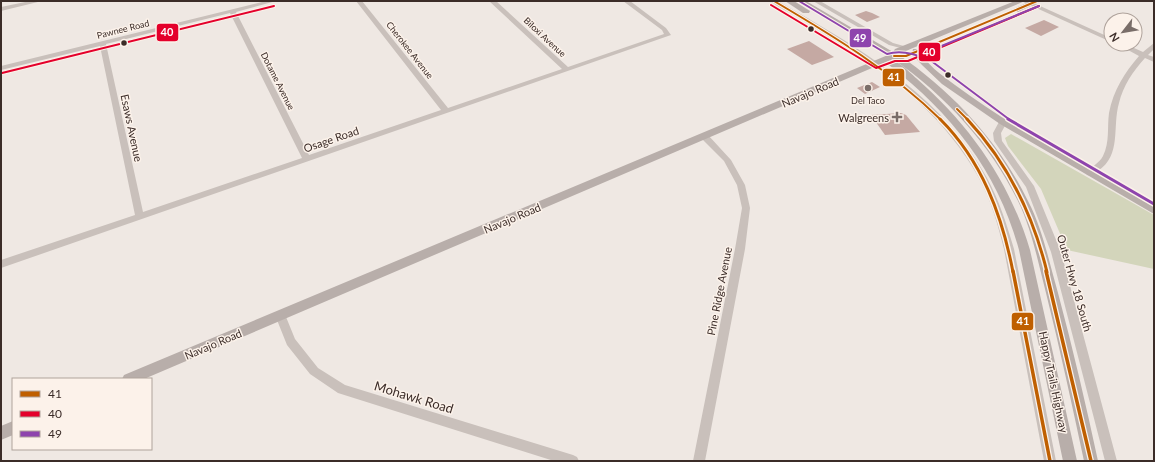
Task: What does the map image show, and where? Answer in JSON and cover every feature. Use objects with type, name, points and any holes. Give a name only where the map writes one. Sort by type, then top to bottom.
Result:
[{"type":"main road","name":"Happy Trails Highway","points":[[789,1],[898,54],[932,97],[962,128],[988,164],[1006,197],[1016,220],[1031,276],[1070,461]]},
{"type":"main road","name":"Happy Trails Highway","points":[[800,1],[898,54],[929,82],[975,128],[998,158],[1023,201],[1034,228],[1070,364],[1091,461]]},
{"type":"main road","name":"Navajo Road","points":[[131,378],[705,137],[1021,1]]},
{"type":"main road","name":"Navajo Road","points":[[898,54],[916,51],[1030,2]]},
{"type":"main road","points":[[916,51],[916,54],[924,64],[1003,122],[1154,210]]},
{"type":"main road","points":[[898,54],[924,64]]},
{"type":"main road","points":[[1,433],[12,428]]},
{"type":"street","points":[[1,9],[39,1]]},
{"type":"street","name":"Pawnee Road","points":[[1,68],[272,1]]},
{"type":"street","name":"Cherokee Avenue","points":[[359,1],[446,111]]},
{"type":"street","name":"Biloxi Avenue","points":[[492,1],[568,70]]},
{"type":"street","name":"Osage Road","points":[[1,264],[668,36],[664,29],[626,1]]},
{"type":"street","points":[[774,1],[857,50],[916,94],[941,119],[966,151],[990,192],[1000,217],[1009,249],[1050,461]]},
{"type":"street","points":[[816,1],[891,44],[898,54]]},
{"type":"street","points":[[1030,2],[1103,36]]},
{"type":"street","name":"Dotame Avenue","points":[[232,11],[307,159]]},
{"type":"street","name":"Esaws Avenue","points":[[103,43],[140,217]]},
{"type":"street","points":[[891,44],[898,54]]},
{"type":"street","points":[[1090,173],[1108,159],[1114,104],[1119,91],[1143,55],[1154,45]]},
{"type":"street","points":[[1137,52],[1154,60]]},
{"type":"street","name":"Outer Hwy 18 South","points":[[1003,122],[997,133],[998,141],[1030,186],[1056,252],[1111,461]]},
{"type":"street","name":"Pine Ridge Avenue","points":[[699,461],[740,249],[746,208],[741,184],[727,160],[705,137]]},
{"type":"street","name":"Mohawk Road","points":[[280,315],[291,342],[314,371],[342,389],[572,461]]},
{"type":"green space","points":[[1011,134],[1154,215],[1154,269],[1067,250],[1041,189],[1008,146],[1005,138]]},
{"type":"building","points":[[866,11],[880,17],[867,22],[855,15]]},
{"type":"building","points":[[1044,20],[1059,27],[1041,36],[1025,28]]},
{"type":"building","points":[[809,41],[834,57],[812,65],[787,49]]},
{"type":"building","name":"Del Taco","points":[[872,82],[880,87],[865,94],[857,88]]},
{"type":"building","name":"Walgreens","points":[[901,113],[906,115],[920,132],[885,135],[871,115]]},
{"type":"transit line","name":"41","points":[[774,1],[834,36],[863,55],[891,75],[917,97],[942,121],[964,148],[983,178],[998,213],[1009,249],[1050,461]]},
{"type":"transit line","name":"49","points":[[799,1],[887,54],[907,52],[926,59]]},
{"type":"transit line","name":"41","points":[[894,56],[906,56],[1037,1]]},
{"type":"transit line","name":"40","points":[[771,5],[876,68],[895,61],[908,61],[1039,6]]},
{"type":"transit line","name":"40","points":[[2,73],[274,6]]},
{"type":"transit line","name":"49","points":[[1039,6],[922,54],[1006,118],[1154,204]]},
{"type":"transit line","name":"41","points":[[957,109],[994,152],[1023,201],[1037,236],[1045,263],[1091,461]]},
{"type":"place","name":"Del Taco","points":[[868,88]]},
{"type":"place","name":"Walgreens","points":[[897,117]]}]
